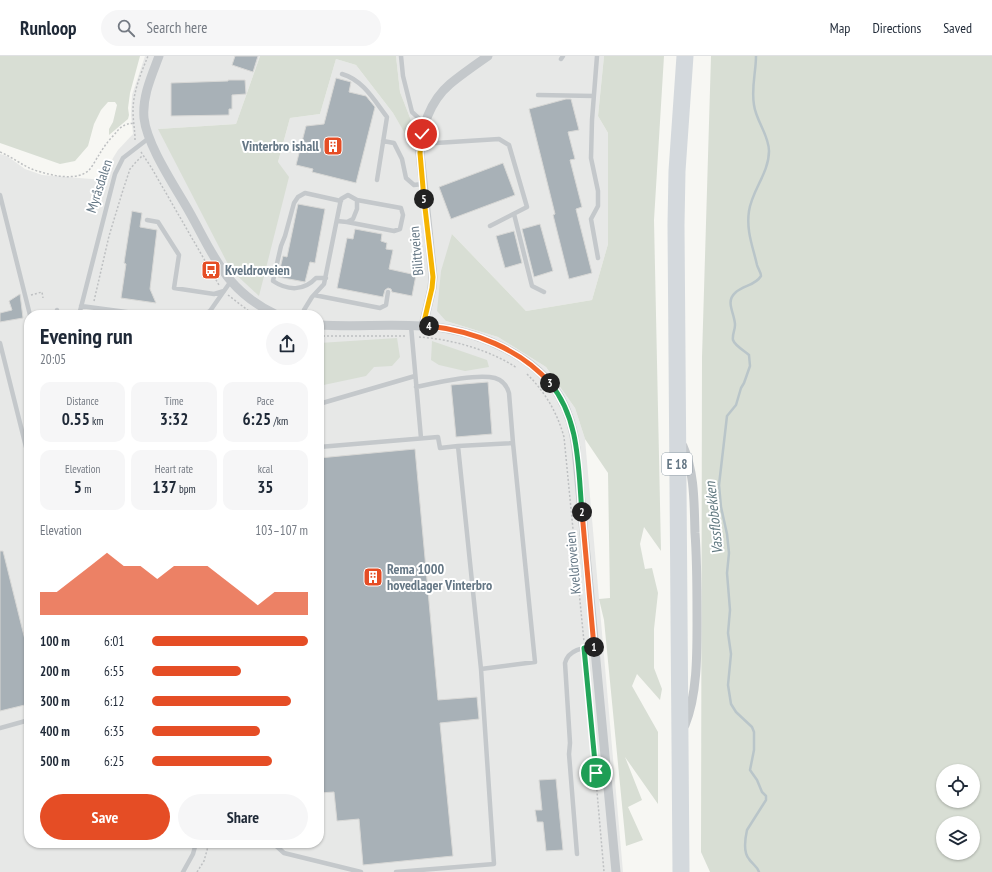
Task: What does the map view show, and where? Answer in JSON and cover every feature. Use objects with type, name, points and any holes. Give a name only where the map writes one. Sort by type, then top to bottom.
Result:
[{"type":"highway","name":"E 18","points":[[681,872],[676,225],[677,171],[685,56]]},
{"type":"highway","name":"E 18","points":[[687,872],[682,225],[691,56]]},
{"type":"street","points":[[159,56],[145,100],[144,115],[149,138],[215,258],[231,282],[252,300],[269,310]]},
{"type":"street","name":"Bilittveien","points":[[423,326],[432,288],[433,277],[422,184],[420,144],[430,110],[442,91],[488,56]]},
{"type":"street","name":"Kveldroveien","points":[[324,325],[423,326],[477,337],[508,351],[535,368],[559,396],[568,414],[574,435],[616,872]]},
{"type":"lane","points":[[401,56],[403,76],[412,112],[425,124]]},
{"type":"lane","points":[[597,56],[592,120],[591,158],[598,191],[598,206],[591,219],[598,258]]},
{"type":"lane","points":[[342,74],[353,77],[370,94],[387,117],[377,180]]},
{"type":"lane","points":[[538,95],[594,96]]},
{"type":"lane","name":"Myråsdalen","points":[[80,310],[115,174],[123,158],[149,138]]},
{"type":"lane","points":[[420,144],[499,139],[509,145],[527,207],[490,226]]},
{"type":"lane","points":[[383,141],[394,143],[402,159],[406,178],[414,185],[422,184]]},
{"type":"lane","points":[[326,278],[316,278],[310,285],[298,288],[280,285],[273,281],[281,246],[294,203],[298,197],[304,193],[341,201]]},
{"type":"lane","points":[[0,195],[29,310]]},
{"type":"lane","points":[[304,310],[314,294],[324,284],[326,278],[341,199],[348,195],[357,200],[401,208],[403,215],[400,229],[394,232],[337,221]]},
{"type":"lane","points":[[347,222],[353,219],[357,208],[357,200]]},
{"type":"lane","points":[[514,214],[532,286],[544,292]]},
{"type":"lane","points":[[147,220],[158,222],[179,255],[174,288],[214,294],[224,291]]},
{"type":"lane","points":[[211,310],[231,282]]},
{"type":"lane","points":[[314,294],[380,308],[386,305],[388,292]]},
{"type":"lane","points":[[81,306],[107,310]]},
{"type":"lane","points":[[411,326],[421,438]]},
{"type":"lane","points":[[0,343],[24,439]]},
{"type":"lane","points":[[324,403],[415,376]]},
{"type":"lane","points":[[416,387],[450,380],[486,376],[496,378],[508,388],[535,662],[481,668]]},
{"type":"lane","points":[[324,448],[438,437],[440,448],[514,443]]},
{"type":"lane","points":[[396,872],[494,864],[481,668],[458,446]]},
{"type":"lane","points":[[577,854],[569,754],[570,743],[565,663],[568,656],[575,651],[595,647]]},
{"type":"lane","points":[[0,728],[24,721]]},
{"type":"lane","points":[[183,872],[195,848]]},
{"type":"lane","points":[[278,848],[284,853],[361,872]]},
{"type":"path","points":[[0,152],[25,166],[43,173],[80,175],[90,169],[120,127],[134,123]]},
{"type":"path","points":[[93,308],[109,236],[122,190],[130,169],[143,155]]},
{"type":"path","points":[[31,294],[42,292],[43,298],[45,296]]},
{"type":"path","points":[[324,336],[411,336],[437,338],[461,344],[502,360],[519,369]]},
{"type":"path","points":[[524,372],[535,382],[551,403],[561,425],[564,437],[604,872]]},
{"type":"path","points":[[197,872],[204,861],[208,848]]},
{"type":"shaded area","points":[[0,56],[140,56],[130,93],[128,119],[109,135],[109,129],[113,122],[117,105],[115,102],[108,102],[101,110],[94,124],[88,146],[75,161],[60,164],[0,143]]},
{"type":"shaded area","points":[[145,56],[260,56],[236,124],[158,129],[278,162],[290,118],[320,114],[336,59],[356,65],[393,113],[407,136],[414,128],[400,92],[396,56],[604,56],[598,116],[608,133],[608,244],[592,300],[526,311],[452,234],[446,321],[498,337],[546,367],[575,408],[585,439],[623,872],[0,872],[0,154],[7,156],[25,169],[42,175],[104,180],[118,150],[133,134],[131,115],[132,95]]},
{"type":"shaded area","points":[[260,56],[396,56],[400,92],[414,128],[407,137],[393,113],[356,65],[336,59],[320,114],[290,118],[278,162],[289,177],[259,296],[231,270],[158,129],[236,124]]},
{"type":"shaded area","points":[[604,56],[664,56],[654,220],[661,551],[644,527],[640,544],[645,569],[652,568],[658,593],[654,629],[654,668],[662,689],[660,700],[637,674],[632,686],[658,732],[658,804],[625,757],[642,800],[628,807],[643,840],[626,846],[604,620],[599,599],[610,598],[608,473],[585,439],[575,408],[546,367],[498,337],[446,321],[437,311],[441,271],[452,234],[526,311],[592,300],[608,244],[608,133],[598,116]]},
{"type":"shaded area","points":[[711,56],[992,56],[992,872],[710,872],[701,852],[702,357]]},
{"type":"shaded area","points":[[397,338],[400,357],[392,366],[374,367],[366,376],[324,385],[324,343]]},
{"type":"shaded area","points":[[432,341],[487,360],[489,367],[465,371],[439,365],[431,360]]},
{"type":"building","points":[[235,56],[258,56],[253,72],[232,65]]},
{"type":"building","name":"Vinterbro ishall","points":[[336,78],[351,82],[349,92],[366,96],[375,107],[356,183],[312,172],[313,169],[296,165],[306,126],[324,124]]},
{"type":"building","points":[[245,80],[246,94],[232,95],[232,109],[229,109],[229,115],[171,116],[171,83]]},
{"type":"building","points":[[571,99],[579,130],[568,132],[575,159],[570,160],[582,207],[576,209],[592,273],[569,279],[553,215],[555,214],[529,109]]},
{"type":"building","points":[[503,163],[515,195],[451,219],[439,187]]},
{"type":"building","points":[[298,204],[325,209],[315,263],[310,262],[305,282],[278,277],[283,256],[287,257]]},
{"type":"building","points":[[132,211],[142,213],[140,227],[157,230],[150,289],[156,303],[121,298],[126,264],[124,263]]},
{"type":"building","points":[[540,224],[553,271],[534,277],[522,229]]},
{"type":"building","points":[[355,229],[382,234],[381,241],[387,243],[386,249],[393,250],[389,269],[416,275],[412,296],[392,292],[391,289],[388,288],[385,290],[383,297],[337,288],[347,238],[353,239]]},
{"type":"building","points":[[514,231],[522,263],[505,268],[496,236]]},
{"type":"building","points":[[20,294],[23,318],[0,322],[0,313],[12,310],[9,301]]},
{"type":"building","points":[[488,382],[492,434],[456,437],[451,385]]},
{"type":"building","name":"Rema 1000 hovedlager Vinterbro","points":[[415,449],[438,700],[477,697],[479,719],[440,723],[453,856],[363,865],[359,819],[337,821],[334,792],[324,793],[324,458]]},
{"type":"building","points":[[0,551],[3,551],[24,636],[24,705],[0,711]]},
{"type":"building","points":[[556,779],[563,850],[546,851],[543,822],[537,822],[535,810],[542,810],[539,780]]},
{"type":"waterway","name":"Vassflobekken","points":[[756,56],[753,92],[754,105],[757,117],[767,139],[769,151],[766,167],[751,203],[748,225],[761,276],[756,282],[738,290],[731,300],[731,308],[735,321],[733,340],[749,355],[750,366],[736,405],[727,416],[719,485],[721,507],[727,534],[729,553],[727,573],[730,610],[728,633],[731,654],[728,685],[731,704],[736,712],[752,727],[754,732],[754,750],[750,770],[757,780],[762,792],[766,796],[766,800],[747,830],[745,841],[747,856],[759,872]]},
{"type":"place","name":"Vinterbro ishall","points":[[333,146]]},
{"type":"place","name":"Kveldroveien","points":[[211,270]]},
{"type":"place","name":"Rema 1000 hovedlager Vinterbro","points":[[373,577]]},
{"type":"route","points":[[422,134],[420,153],[422,184],[433,268],[432,288],[423,319],[423,326],[449,329],[477,337],[522,358],[535,368],[551,385],[566,408],[570,420],[576,449],[595,647],[584,648],[596,773]]}]
